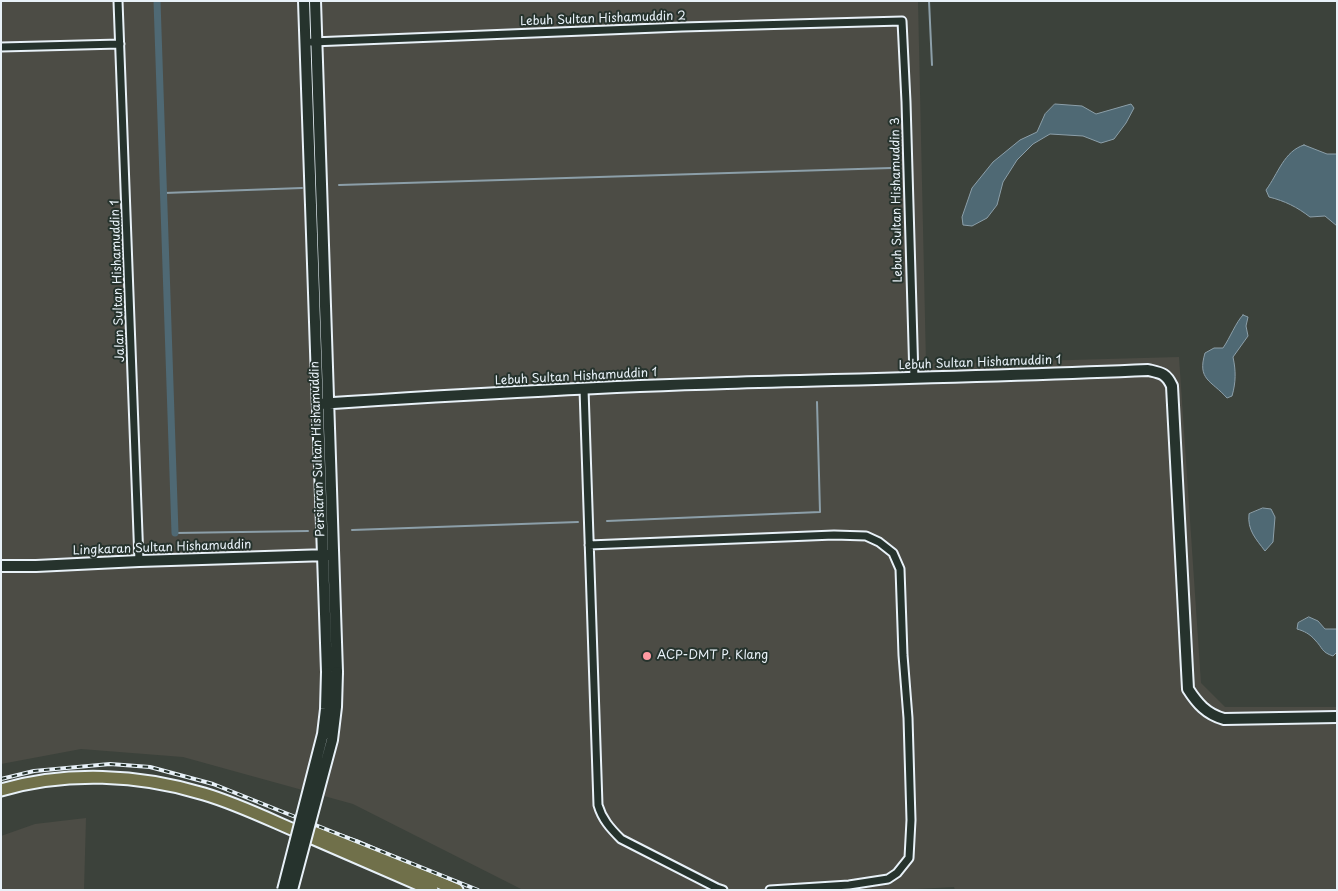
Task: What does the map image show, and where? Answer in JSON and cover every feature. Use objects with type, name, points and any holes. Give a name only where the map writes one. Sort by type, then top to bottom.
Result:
[{"type":"main road","points":[[1,790],[18,785],[72,778],[122,779],[157,783],[204,794],[332,837],[457,890]]},
{"type":"main road","points":[[242,808],[432,890]]},
{"type":"street","name":"Jalan Sultan Hishamuddin 1","points":[[118,1],[139,561]]},
{"type":"street","name":"Persiaran Sultan Hishamuddin","points":[[292,890],[332,740],[336,707],[323,555],[304,1]]},
{"type":"street","name":"Persiaran Sultan Hishamuddin","points":[[283,890],[323,734],[332,672],[334,556],[315,1]]},
{"type":"street","name":"Lebuh Sultan Hishamuddin 2","points":[[305,42],[667,27],[902,21]]},
{"type":"street","name":"Lebuh Sultan Hishamuddin 3","points":[[902,21],[914,378]]},
{"type":"street","points":[[1,47],[120,44]]},
{"type":"street","name":"Lebuh Sultan Hishamuddin 1","points":[[318,404],[584,389],[1148,370],[1160,372],[1168,377],[1172,386],[1188,689],[1199,706],[1215,717],[1337,717]]},
{"type":"street","points":[[584,389],[596,770],[598,804],[601,816],[609,828],[621,839],[724,890]]},
{"type":"street","points":[[589,545],[834,535],[866,536],[879,542],[893,553],[900,569],[903,655],[908,718],[909,858],[897,873],[888,879],[849,885],[770,890]]},
{"type":"street","name":"Lingkaran Sultan Hishamuddin","points":[[1,566],[334,556]]},
{"type":"shaded area","points":[[1,1],[918,1],[926,364],[1179,357],[1201,683],[1225,707],[1337,707],[1337,890],[955,890],[954,887],[900,890],[523,890],[353,804],[183,757],[81,749],[1,764]]},
{"type":"shaded area","points":[[86,818],[84,890],[1,890],[1,836],[35,824]]},
{"type":"water","points":[[1055,104],[1082,106],[1096,114],[1131,104],[1134,108],[1114,139],[1101,143],[1083,136],[1050,134],[1033,144],[1017,160],[1003,182],[997,205],[987,218],[972,226],[963,225],[962,217],[972,188],[993,162],[1020,140],[1037,132],[1045,114]]},
{"type":"water","points":[[1304,145],[1327,154],[1337,154],[1337,226],[1325,216],[1310,217],[1291,205],[1269,197],[1266,190],[1291,152]]},
{"type":"water","points":[[1243,315],[1248,317],[1246,326],[1248,336],[1233,357],[1234,386],[1232,396],[1227,398],[1207,379],[1204,374],[1203,362],[1205,353],[1214,348],[1223,348]]},
{"type":"water","points":[[1263,508],[1271,509],[1275,517],[1273,542],[1265,551],[1249,525],[1249,514]]},
{"type":"water","points":[[1309,617],[1318,621],[1325,629],[1337,629],[1337,652],[1333,656],[1324,651],[1309,634],[1297,629],[1298,623]]},
{"type":"waterway","points":[[157,1],[175,533]]},
{"type":"waterway","points":[[929,1],[932,65]]},
{"type":"waterway","points":[[339,185],[891,168]]},
{"type":"waterway","points":[[164,193],[302,188]]},
{"type":"waterway","points":[[607,521],[820,512],[817,402]]},
{"type":"waterway","points":[[352,530],[578,522]]},
{"type":"waterway","points":[[175,533],[308,531]]},
{"type":"railway","points":[[1,779],[34,771],[110,764],[150,767],[213,784],[478,890]]},
{"type":"place","name":"ACP-DMT P. Klang","points":[[647,656]]}]
